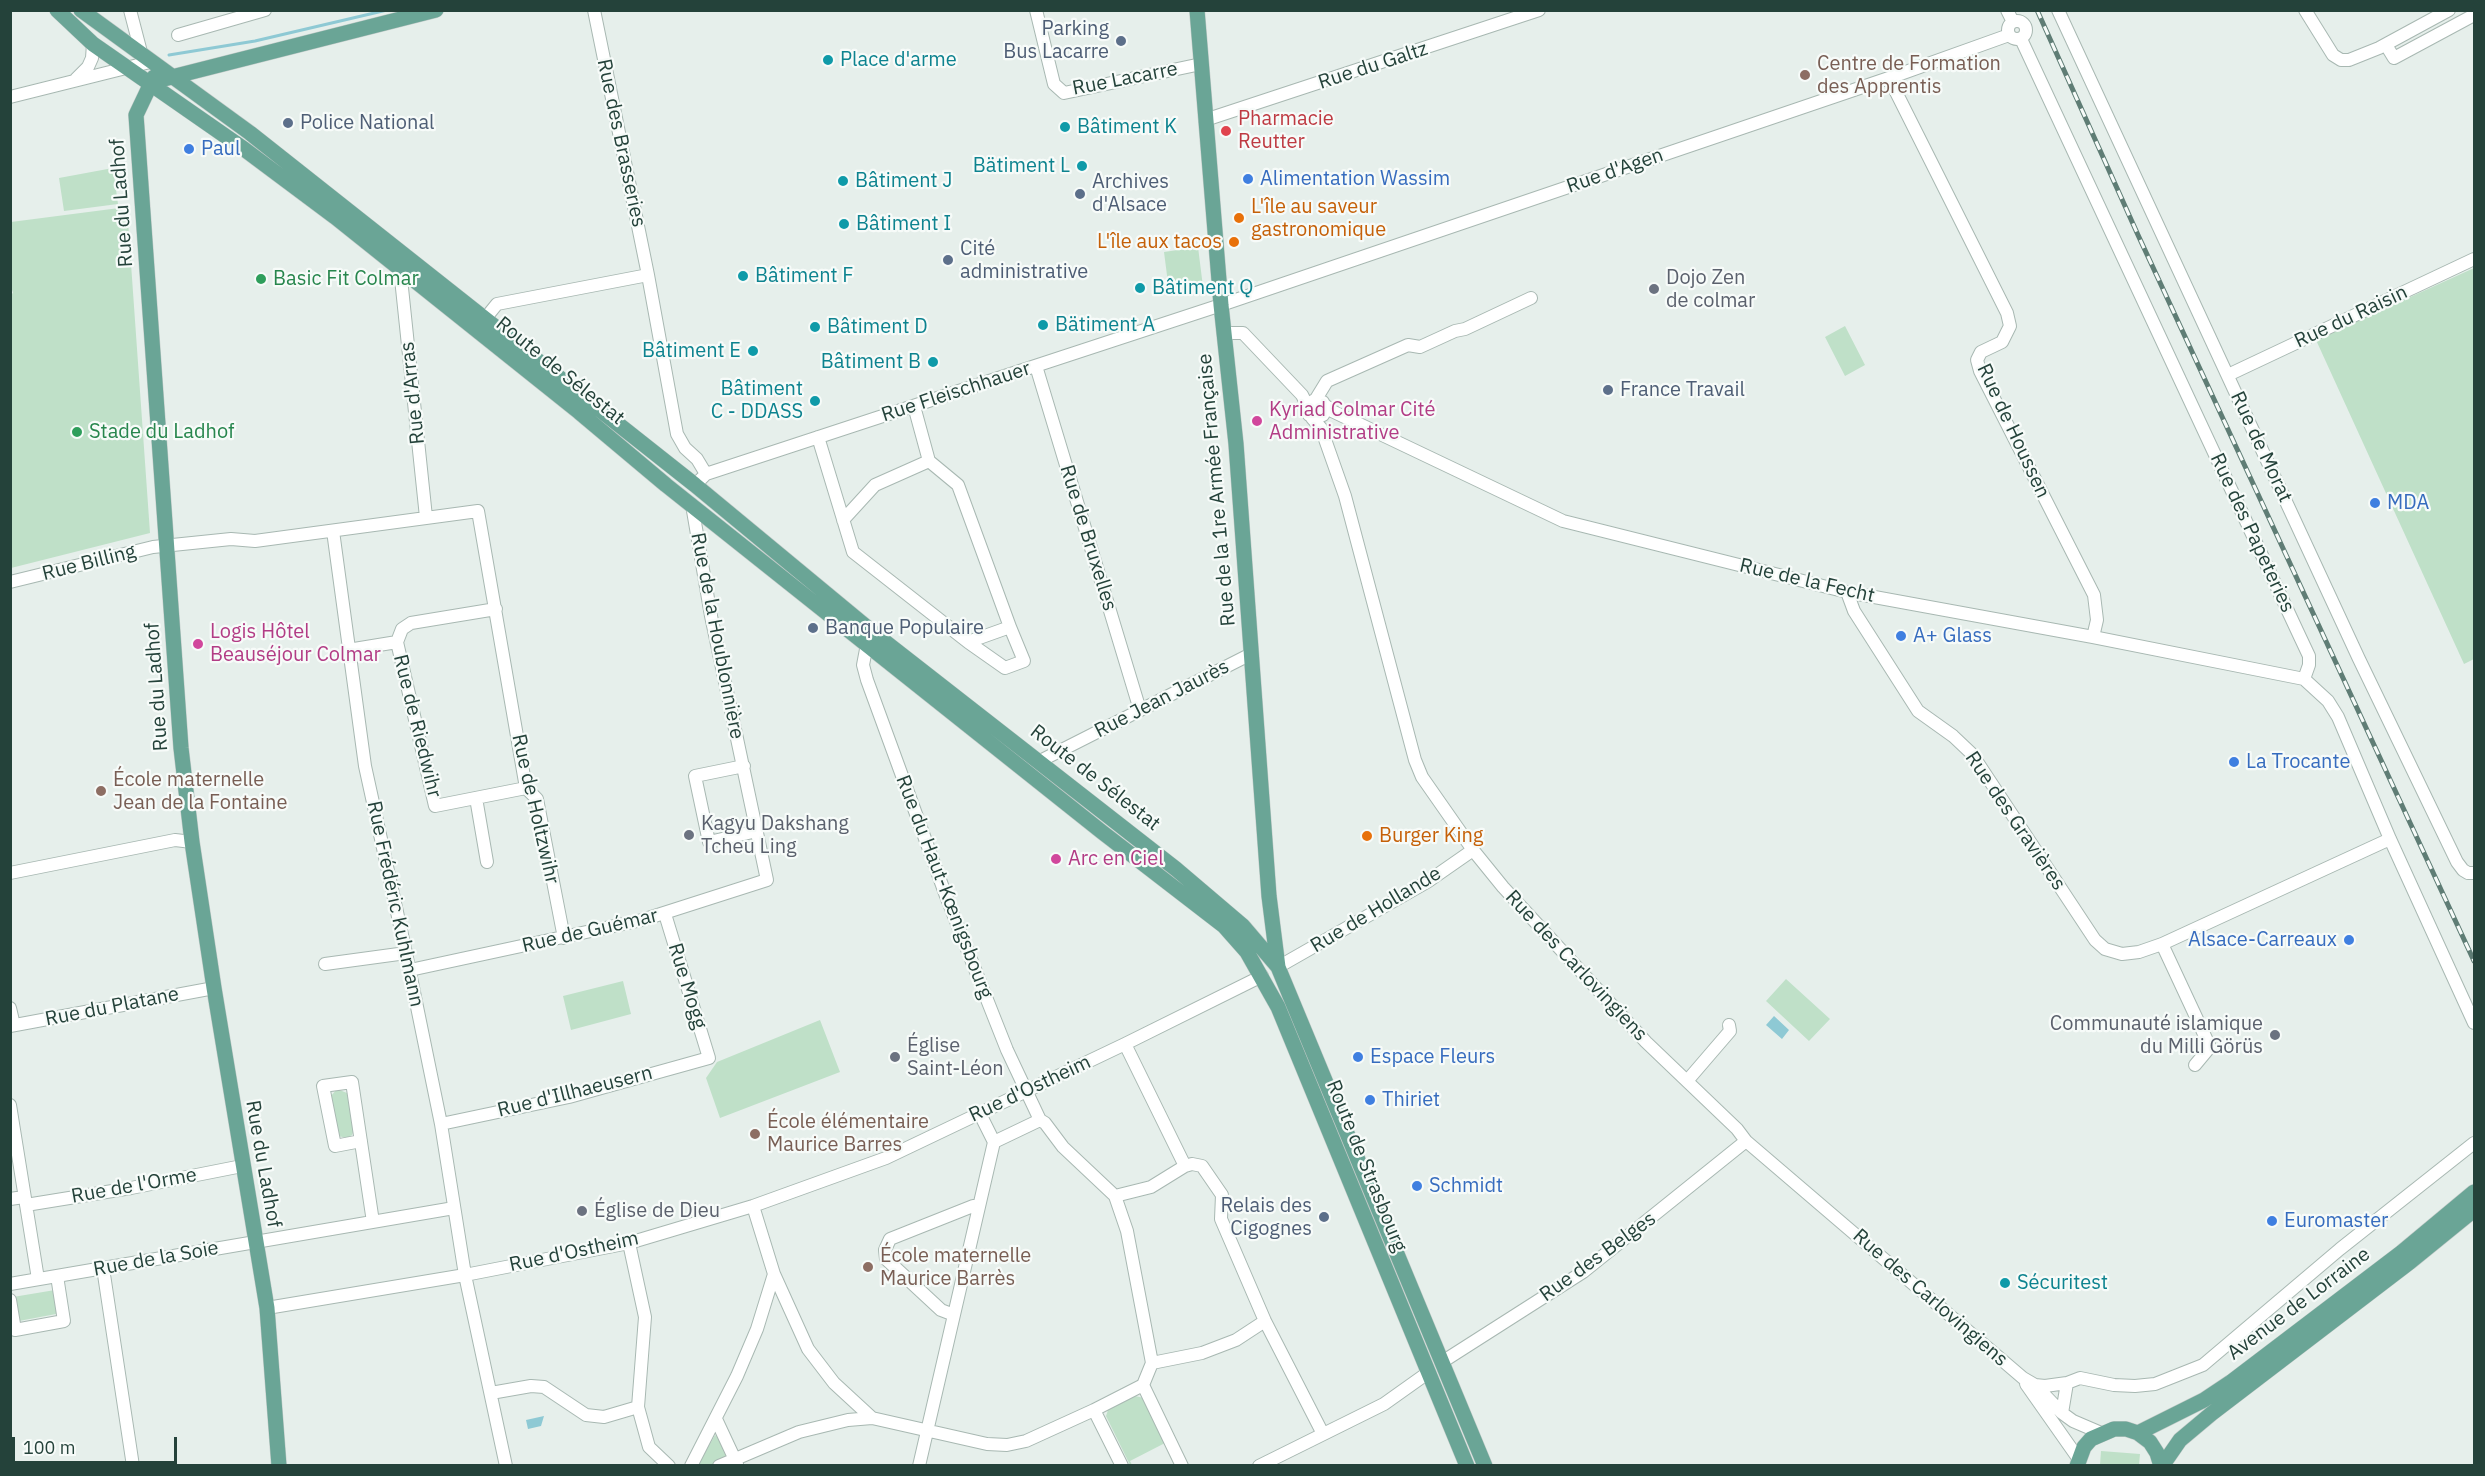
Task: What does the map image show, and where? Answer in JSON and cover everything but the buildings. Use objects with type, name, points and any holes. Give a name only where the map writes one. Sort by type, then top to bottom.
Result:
[{"type":"main road","name":"Route de Sélestat","points":[[57,10],[93,44],[484,320],[701,480],[871,639],[883,657],[1224,926],[1247,952],[1262,976]]},
{"type":"main road","name":"Route de Sélestat","points":[[81,10],[133,43],[155,66],[250,133],[692,505],[1040,762],[1176,869],[1243,926],[1278,967]]},
{"type":"main road","points":[[155,66],[436,10]]},
{"type":"main road","name":"Rue de la 1re Armée Française","points":[[1197,10],[1221,305],[1236,444],[1272,918],[1278,967]]},
{"type":"main road","points":[[111,56],[133,43]]},
{"type":"main road","name":"Rue du Ladhof","points":[[155,66],[150,84],[136,115],[181,748],[192,842],[214,988],[267,1308],[279,1466]]},
{"type":"main road","points":[[692,505],[701,480]]},
{"type":"main road","points":[[1243,926],[1272,918]]},
{"type":"main road","points":[[1262,976],[1278,967]]},
{"type":"main road","name":"Route de Strasbourg","points":[[1278,967],[1485,1466]]},
{"type":"main road","name":"Route de Strasbourg","points":[[1262,976],[1278,1007],[1467,1466]]},
{"type":"main road","name":"Avenue de Lorraine","points":[[2138,1433],[2204,1400],[2231,1382],[2402,1252],[2475,1192]]},
{"type":"main road","name":"Avenue de Lorraine","points":[[2161,1466],[2180,1440],[2211,1414],[2475,1210]]},
{"type":"main road","points":[[1429,1372],[1442,1362]]},
{"type":"main road","points":[[2078,1462],[2091,1439],[2114,1429],[2126,1429],[2138,1433],[2150,1442],[2161,1466]]},
{"type":"street","points":[[130,10],[133,43]]},
{"type":"street","points":[[178,34],[265,10]]},
{"type":"street","name":"Rue des Brasseries","points":[[594,10],[648,275],[677,434],[685,448],[697,459],[701,480]]},
{"type":"street","name":"Rue Lacarre","points":[[1036,10],[1054,84],[1064,93],[1201,64]]},
{"type":"street","name":"Rue du Galtz","points":[[1205,120],[1539,10]]},
{"type":"street","name":"Rue de Morat","points":[[2058,10],[2359,659],[2457,862],[2463,870],[2475,873]]},
{"type":"street","points":[[2305,10],[2333,55],[2341,60],[2361,57],[2450,10]]},
{"type":"street","points":[[2010,16],[2008,34],[2015,40],[2021,39]]},
{"type":"street","name":"Rue des Papeteries","points":[[2010,16],[2024,25],[2026,31],[2021,39],[2309,656],[2309,665],[2304,679]]},
{"type":"street","points":[[2386,45],[2394,58],[2470,17]]},
{"type":"street","name":"Rue d'Agen","points":[[1221,305],[1889,78],[2008,34]]},
{"type":"street","points":[[74,80],[88,67],[92,58],[93,44]]},
{"type":"street","points":[[10,97],[127,68],[155,66]]},
{"type":"street","name":"Rue de Houssen","points":[[1889,78],[2007,313],[2010,326],[2002,342],[1981,352],[1977,360],[2094,595],[2097,620],[2093,637]]},
{"type":"street","name":"Rue du Raisin","points":[[2228,375],[2475,259]]},
{"type":"street","name":"Rue d'Arras","points":[[404,263],[426,518]]},
{"type":"street","points":[[484,320],[497,304],[648,275]]},
{"type":"street","points":[[1317,409],[1327,381],[1408,345],[1420,348],[1531,298]]},
{"type":"street","name":"Rue Fleischhauer","points":[[701,480],[818,437],[1221,305]]},
{"type":"street","name":"Rue de la Fecht","points":[[1225,333],[1244,333],[1317,409],[1563,521],[1847,592],[2304,679]]},
{"type":"street","name":"Rue de Bruxelles","points":[[1036,366],[1140,710]]},
{"type":"street","points":[[818,437],[853,552],[1005,668],[1024,661],[958,485],[929,461],[914,406]]},
{"type":"street","name":"Rue des Carlovingiens","points":[[1317,409],[1364,561],[1415,760],[1432,792],[1473,850],[1503,887],[1646,1042],[1737,1129],[1746,1141],[2034,1385],[2062,1413],[2073,1421],[2101,1433]]},
{"type":"street","points":[[843,520],[875,485],[929,461]]},
{"type":"street","name":"Rue de la Houblonnière","points":[[692,505],[711,616],[767,880]]},
{"type":"street","name":"Rue Billing","points":[[10,582],[168,546],[231,539],[255,541],[478,511]]},
{"type":"street","name":"Rue de Holtzwihr","points":[[478,511],[526,788],[537,799],[564,938]]},
{"type":"street","name":"Rue Frédéric Kuhlmann","points":[[333,531],[365,766],[410,970],[441,1124],[465,1275],[506,1466]]},
{"type":"street","name":"Rue des Gravières","points":[[1847,592],[1854,611],[1908,697],[1925,718],[1953,736],[1972,754],[2095,940],[2105,949],[2122,954],[2139,952],[2162,944],[2390,839]]},
{"type":"street","points":[[348,650],[397,642],[402,629],[411,622],[496,609]]},
{"type":"street","points":[[968,642],[1010,627]]},
{"type":"street","name":"Rue du Haut-Kœnigsbourg","points":[[871,639],[863,665],[867,681],[947,900],[1006,1050],[1040,1120],[1045,1123],[1063,1147],[1115,1196]]},
{"type":"street","name":"Rue de Riedwihr","points":[[397,642],[435,806],[526,788]]},
{"type":"street","name":"Rue Jean Jaurès","points":[[1040,762],[1251,654]]},
{"type":"street","points":[[867,681],[872,669],[883,657]]},
{"type":"street","points":[[2304,679],[2328,701],[2338,717],[2390,839],[2475,1023]]},
{"type":"street","name":"Rue de la Houblonnière","points":[[744,766],[695,776],[709,842],[757,831]]},
{"type":"street","points":[[476,798],[487,862]]},
{"type":"street","points":[[10,873],[175,840],[192,842]]},
{"type":"street","name":"Rue de Hollande","points":[[1278,967],[1427,882],[1473,850]]},
{"type":"street","name":"Rue de Guémar","points":[[410,970],[665,914],[767,880]]},
{"type":"street","name":"Rue Mogg","points":[[665,914],[709,1058]]},
{"type":"street","points":[[2162,944],[2210,1047],[2194,1065]]},
{"type":"street","points":[[325,964],[406,953]]},
{"type":"street","name":"Rue d'Ostheim","points":[[267,1308],[465,1275],[629,1243],[753,1206],[886,1158],[1262,976]]},
{"type":"street","name":"Rue du Platane","points":[[12,1025],[214,988]]},
{"type":"street","points":[[10,1008],[12,1025]]},
{"type":"street","points":[[1687,1081],[1730,1030],[1728,1025]]},
{"type":"street","points":[[1125,1044],[1185,1166]]},
{"type":"street","name":"Rue d'Illhaeusern","points":[[441,1124],[575,1095],[709,1058]]},
{"type":"street","points":[[361,1141],[335,1146],[324,1086],[352,1082],[361,1141],[373,1222]]},
{"type":"street","points":[[10,1105],[38,1279]]},
{"type":"street","points":[[919,1466],[994,1142],[980,1114]]},
{"type":"street","name":"Rue d'Ostheim","points":[[994,1142],[1040,1120]]},
{"type":"street","name":"Rue des Belges","points":[[1442,1362],[1583,1272],[1746,1141]]},
{"type":"street","points":[[2034,1385],[2067,1383],[2080,1378],[2114,1385],[2145,1385],[2186,1373],[2203,1365],[2340,1250],[2475,1143]]},
{"type":"street","points":[[718,1466],[737,1462],[799,1432],[848,1420],[872,1418],[987,1444],[1007,1445],[1026,1441],[1094,1410],[1143,1384],[1152,1363],[1127,1231],[1115,1196],[1151,1187],[1192,1164],[1202,1166],[1222,1195],[1221,1219],[1265,1321],[1323,1434]]},
{"type":"street","name":"Rue de l'Orme","points":[[10,1199],[25,1201],[131,1188],[242,1166]]},
{"type":"street","points":[[753,1206],[774,1274],[808,1348],[834,1383],[872,1418]]},
{"type":"street","points":[[954,1315],[941,1310],[886,1259],[885,1250],[890,1239],[973,1206],[979,1207]]},
{"type":"street","name":"Rue de la Soie","points":[[10,1284],[454,1208]]},
{"type":"street","points":[[629,1243],[645,1317],[638,1407],[649,1447],[669,1466]]},
{"type":"street","points":[[104,1268],[134,1466]]},
{"type":"street","points":[[691,1466],[716,1419],[757,1329],[774,1274]]},
{"type":"street","points":[[10,1300],[15,1330],[64,1321],[57,1276]]},
{"type":"street","points":[[1152,1363],[1202,1353],[1236,1340],[1265,1321]]},
{"type":"street","points":[[1259,1466],[1384,1404],[1429,1372]]},
{"type":"street","name":"Rue des Carlovingiens","points":[[2023,1378],[2028,1389],[2078,1462]]},
{"type":"street","points":[[2062,1413],[2067,1383]]},
{"type":"street","points":[[1143,1384],[1182,1466]]},
{"type":"street","points":[[491,1393],[531,1386],[544,1387],[586,1415],[603,1417],[638,1407]]},
{"type":"street","points":[[1094,1410],[1122,1466]]},
{"type":"street","points":[[716,1419],[737,1462]]},
{"type":"green space","points":[[113,168],[118,204],[64,211],[59,178]]},
{"type":"green space","name":"Stade du Ladhof","points":[[127,207],[150,533],[11,568],[10,295],[13,293],[10,283],[11,222]]},
{"type":"green space","points":[[1198,247],[1203,287],[1182,290],[1180,281],[1168,283],[1164,252]]},
{"type":"green space","points":[[2474,268],[2474,659],[2464,664],[2316,340]]},
{"type":"green space","points":[[1845,326],[1865,365],[1845,376],[1825,337]]},
{"type":"green space","points":[[1786,979],[1830,1019],[1809,1041],[1766,1001]]},
{"type":"green space","points":[[623,981],[631,1014],[571,1030],[563,996]]},
{"type":"green space","points":[[820,1020],[840,1072],[720,1118],[706,1078],[717,1062]]},
{"type":"green space","points":[[337,1089],[347,1093],[354,1130],[347,1138],[338,1136],[331,1096]]},
{"type":"green space","points":[[55,1290],[58,1308],[56,1314],[19,1321],[13,1297]]},
{"type":"green space","points":[[1135,1396],[1144,1398],[1165,1443],[1130,1461],[1132,1465],[1130,1465],[1106,1416],[1108,1410]]},
{"type":"green space","points":[[715,1435],[719,1438],[727,1459],[712,1465],[698,1465]]},
{"type":"green space","points":[[2101,1451],[2140,1454],[2139,1465],[2100,1465]]},
{"type":"water","points":[[1774,1016],[1789,1030],[1782,1039],[1766,1025]]},
{"type":"water","points":[[544,1416],[541,1426],[528,1429],[526,1420]]},
{"type":"waterway","points":[[169,55],[255,41],[387,10]]},
{"type":"railway","points":[[2037,10],[2138,235],[2474,961]]},
{"type":"place","name":"Parking Bus Lacarre","points":[[1121,41]]},
{"type":"place","name":"Place d'arme","points":[[828,60]]},
{"type":"place","name":"Centre de Formation des Apprentis","points":[[1805,75]]},
{"type":"place","name":"Police National","points":[[288,123]]},
{"type":"place","name":"Bâtiment K","points":[[1065,127]]},
{"type":"place","name":"Pharmacie Reutter","points":[[1226,131]]},
{"type":"place","name":"Paul","points":[[189,149]]},
{"type":"place","name":"Bätiment L","points":[[1082,166]]},
{"type":"place","name":"Alimentation Wassim","points":[[1248,179]]},
{"type":"place","name":"Bâtiment J","points":[[843,181]]},
{"type":"place","name":"Archives d'Alsace","points":[[1080,194]]},
{"type":"place","name":"L'île au saveur gastronomique","points":[[1239,218]]},
{"type":"place","name":"Bâtiment I","points":[[844,224]]},
{"type":"place","name":"L'île aux tacos","points":[[1234,242]]},
{"type":"place","name":"Cité administrative","points":[[948,260]]},
{"type":"place","name":"Bâtiment F","points":[[743,276]]},
{"type":"place","name":"Basic Fit Colmar","points":[[261,279]]},
{"type":"place","name":"Bâtiment Q","points":[[1140,288]]},
{"type":"place","name":"Dojo Zen de colmar","points":[[1654,289]]},
{"type":"place","name":"Bätiment A","points":[[1043,325]]},
{"type":"place","name":"Bâtiment D","points":[[815,327]]},
{"type":"place","name":"Bâtiment E","points":[[753,351]]},
{"type":"place","name":"Bâtiment B","points":[[933,362]]},
{"type":"place","name":"France Travail","points":[[1608,390]]},
{"type":"place","name":"Bâtiment C - DDASS","points":[[815,401]]},
{"type":"place","name":"Kyriad Colmar Cité Administrative","points":[[1257,421]]},
{"type":"place","name":"Stade du Ladhof","points":[[77,432]]},
{"type":"place","name":"MDA","points":[[2375,503]]},
{"type":"place","name":"Banque Populaire","points":[[813,628]]},
{"type":"place","name":"A+ Glass","points":[[1901,636]]},
{"type":"place","name":"Logis Hôtel Beauséjour Colmar","points":[[198,644]]},
{"type":"place","name":"La Trocante","points":[[2234,762]]},
{"type":"place","name":"École maternelle Jean de la Fontaine","points":[[101,791]]},
{"type":"place","name":"Kagyu Dakshang Tcheu Ling","points":[[689,835]]},
{"type":"place","name":"Burger King","points":[[1367,836]]},
{"type":"place","name":"Arc en Ciel","points":[[1056,859]]},
{"type":"place","name":"Alsace-Carreaux","points":[[2349,940]]},
{"type":"place","name":"Communauté islamique du Milli Görüs","points":[[2275,1035]]},
{"type":"place","name":"Église Saint-Léon","points":[[895,1057]]},
{"type":"place","name":"Espace Fleurs","points":[[1358,1057]]},
{"type":"place","name":"Thiriet","points":[[1370,1100]]},
{"type":"place","name":"École élémentaire Maurice Barres","points":[[755,1134]]},
{"type":"place","name":"Schmidt","points":[[1417,1186]]},
{"type":"place","name":"Église de Dieu","points":[[582,1211]]},
{"type":"place","name":"Relais des Cigognes","points":[[1324,1217]]},
{"type":"place","name":"Euromaster","points":[[2272,1221]]},
{"type":"place","name":"École maternelle Maurice Barrès","points":[[868,1267]]},
{"type":"place","name":"Sécuritest","points":[[2005,1283]]}]
